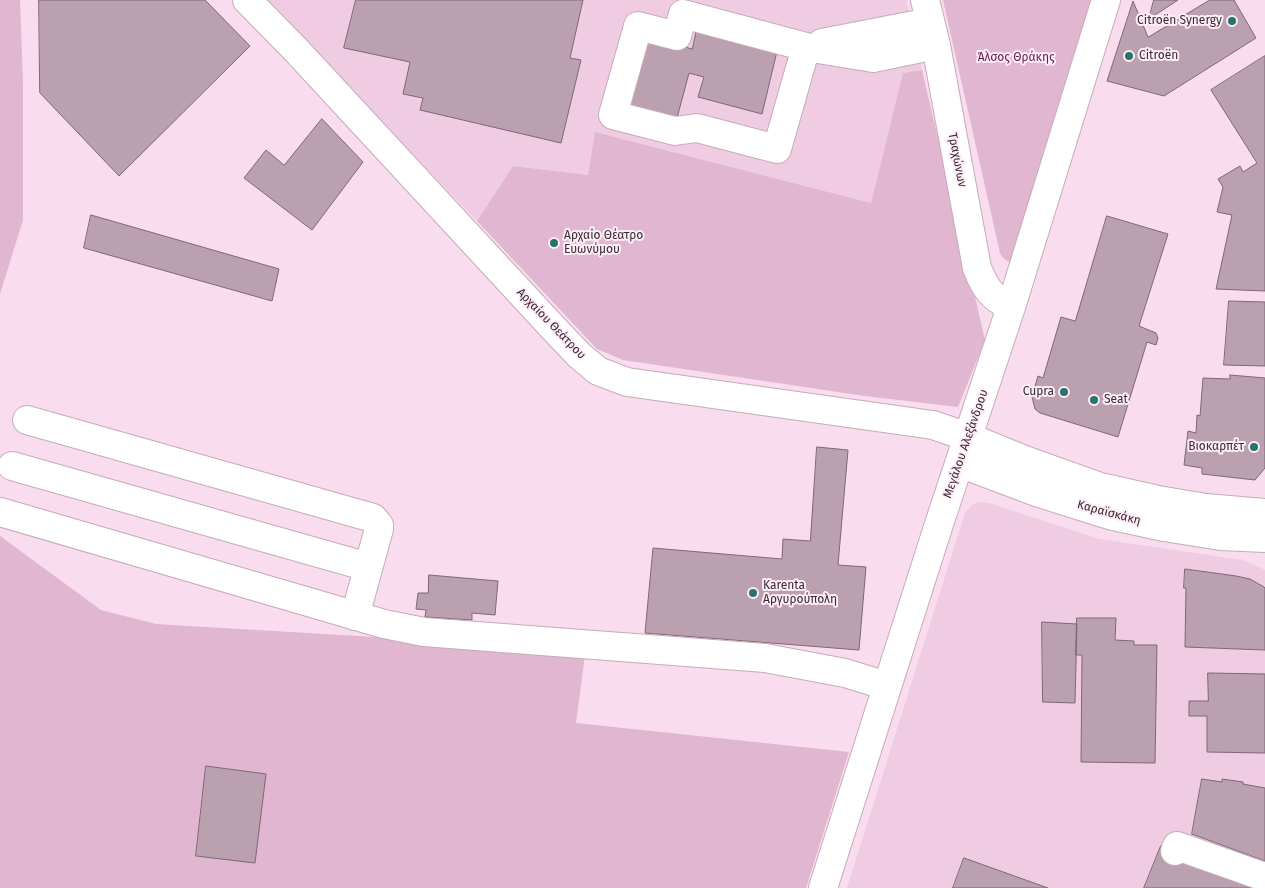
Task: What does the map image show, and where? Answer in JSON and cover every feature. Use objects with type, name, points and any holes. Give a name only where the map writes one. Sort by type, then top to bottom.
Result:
[{"type":"street","name":"Αρχαίου Θεάτρου","points":[[248,0],[311,65],[556,332],[598,371],[627,382],[933,425],[968,437]]},
{"type":"street","name":"Μεγάλου Αλεξάνδρου","points":[[823,888],[887,686],[929,522],[960,464],[1011,307],[1106,0]]},
{"type":"street","points":[[806,46],[777,149],[697,128],[675,131],[613,115],[638,26],[677,36],[683,14],[806,46],[930,22]]},
{"type":"street","name":"Τραχώνων","points":[[930,22],[977,268],[982,281],[990,292],[999,301],[1011,307]]},
{"type":"street","points":[[27,420],[373,518],[379,525],[379,529],[355,616]]},
{"type":"street","name":"Καραϊσκάκη","points":[[968,437],[1027,461],[1100,487],[1206,508],[1265,513]]},
{"type":"street","name":"Καραϊσκάκη","points":[[960,464],[1039,493],[1109,515],[1164,527],[1211,534],[1265,538]]},
{"type":"street","points":[[12,466],[368,567]]},
{"type":"street","points":[[0,512],[355,616],[424,632],[765,658],[845,673],[887,686]]},
{"type":"street","points":[[1175,851],[1177,846],[1265,877]]},
{"type":"shaded area","points":[[265,0],[906,0],[922,70],[903,73],[871,203],[595,132],[588,175],[513,166],[477,221]]},
{"type":"shaded area","points":[[980,502],[989,503],[1099,539],[1243,560],[1265,570],[1265,888],[847,888],[964,516],[973,504]]},
{"type":"green space","points":[[0,0],[20,0],[23,82],[23,220],[0,294]]},
{"type":"green space","name":"Άλσος Θράκης","points":[[943,0],[1093,0],[1015,263],[1006,260],[1000,253]]},
{"type":"green space","points":[[922,70],[985,340],[958,407],[865,396],[623,360],[597,349],[477,221],[513,166],[588,175],[595,132],[871,203],[903,73]]},
{"type":"green space","points":[[0,536],[101,610],[156,624],[391,638],[585,655],[576,723],[849,752],[806,888],[0,888]]},
{"type":"building","points":[[39,0],[205,0],[250,46],[119,176],[40,93]]},
{"type":"building","points":[[356,0],[583,0],[570,58],[581,60],[561,143],[420,110],[423,98],[403,94],[410,62],[344,48]]},
{"type":"building","points":[[1154,0],[1178,0],[1149,19]]},
{"type":"building","points":[[1210,0],[1234,0],[1256,38],[1164,96],[1107,81],[1133,1],[1148,37]]},
{"type":"building","points":[[698,24],[779,43],[762,114],[698,97],[704,77],[689,73],[677,118],[624,103],[643,35],[692,49]]},
{"type":"building","points":[[1265,56],[1265,291],[1216,289],[1232,215],[1217,212],[1223,187],[1218,179],[1240,166],[1243,172],[1257,163],[1211,90]]},
{"type":"building","points":[[322,119],[363,162],[312,230],[244,178],[266,150],[284,165]]},
{"type":"building","points":[[91,215],[279,269],[272,301],[84,248]]},
{"type":"building","points":[[1107,216],[1168,234],[1139,326],[1156,333],[1158,338],[1156,345],[1147,342],[1118,437],[1040,413],[1035,409],[1032,397],[1038,376],[1043,378],[1061,317],[1075,321]]},
{"type":"building","points":[[1229,301],[1265,302],[1265,366],[1224,365]]},
{"type":"building","points":[[1230,375],[1265,378],[1265,468],[1255,480],[1202,474],[1202,468],[1184,465],[1188,431],[1196,433],[1197,415],[1200,416],[1203,378],[1230,379]]},
{"type":"building","points":[[817,447],[848,450],[838,565],[866,567],[859,650],[645,633],[653,548],[782,559],[783,539],[810,541]]},
{"type":"building","points":[[1185,569],[1250,579],[1265,588],[1265,650],[1185,647]]},
{"type":"building","points":[[429,575],[498,581],[495,615],[472,613],[472,620],[425,617],[426,610],[416,609],[418,593],[428,593]]},
{"type":"building","points":[[1077,618],[1116,618],[1115,640],[1134,641],[1134,645],[1157,645],[1155,763],[1081,762],[1082,655],[1076,655]]},
{"type":"building","points":[[1042,622],[1077,624],[1075,703],[1043,702]]},
{"type":"building","points":[[1208,673],[1265,674],[1265,753],[1207,752],[1207,716],[1189,716],[1189,701],[1208,701]]},
{"type":"building","points":[[206,766],[266,774],[255,863],[196,856]]},
{"type":"building","points":[[1202,779],[1222,782],[1222,779],[1243,782],[1243,784],[1265,788],[1265,861],[1192,834]]},
{"type":"building","points":[[1161,846],[1265,886],[1264,888],[1144,888]]},
{"type":"building","points":[[964,858],[1048,888],[953,888]]},
{"type":"place","name":"Citroën Synergy","points":[[1232,21]]},
{"type":"place","name":"Citroën","points":[[1129,56]]},
{"type":"place","name":"Αρχαίο Θέατρο Ευωνύμου","points":[[554,243]]},
{"type":"place","name":"Cupra","points":[[1064,392]]},
{"type":"place","name":"Seat","points":[[1094,400]]},
{"type":"place","name":"Βιοκαρπέτ","points":[[1254,447]]},
{"type":"place","name":"Karenta Αργυρούπολη","points":[[753,593]]}]
